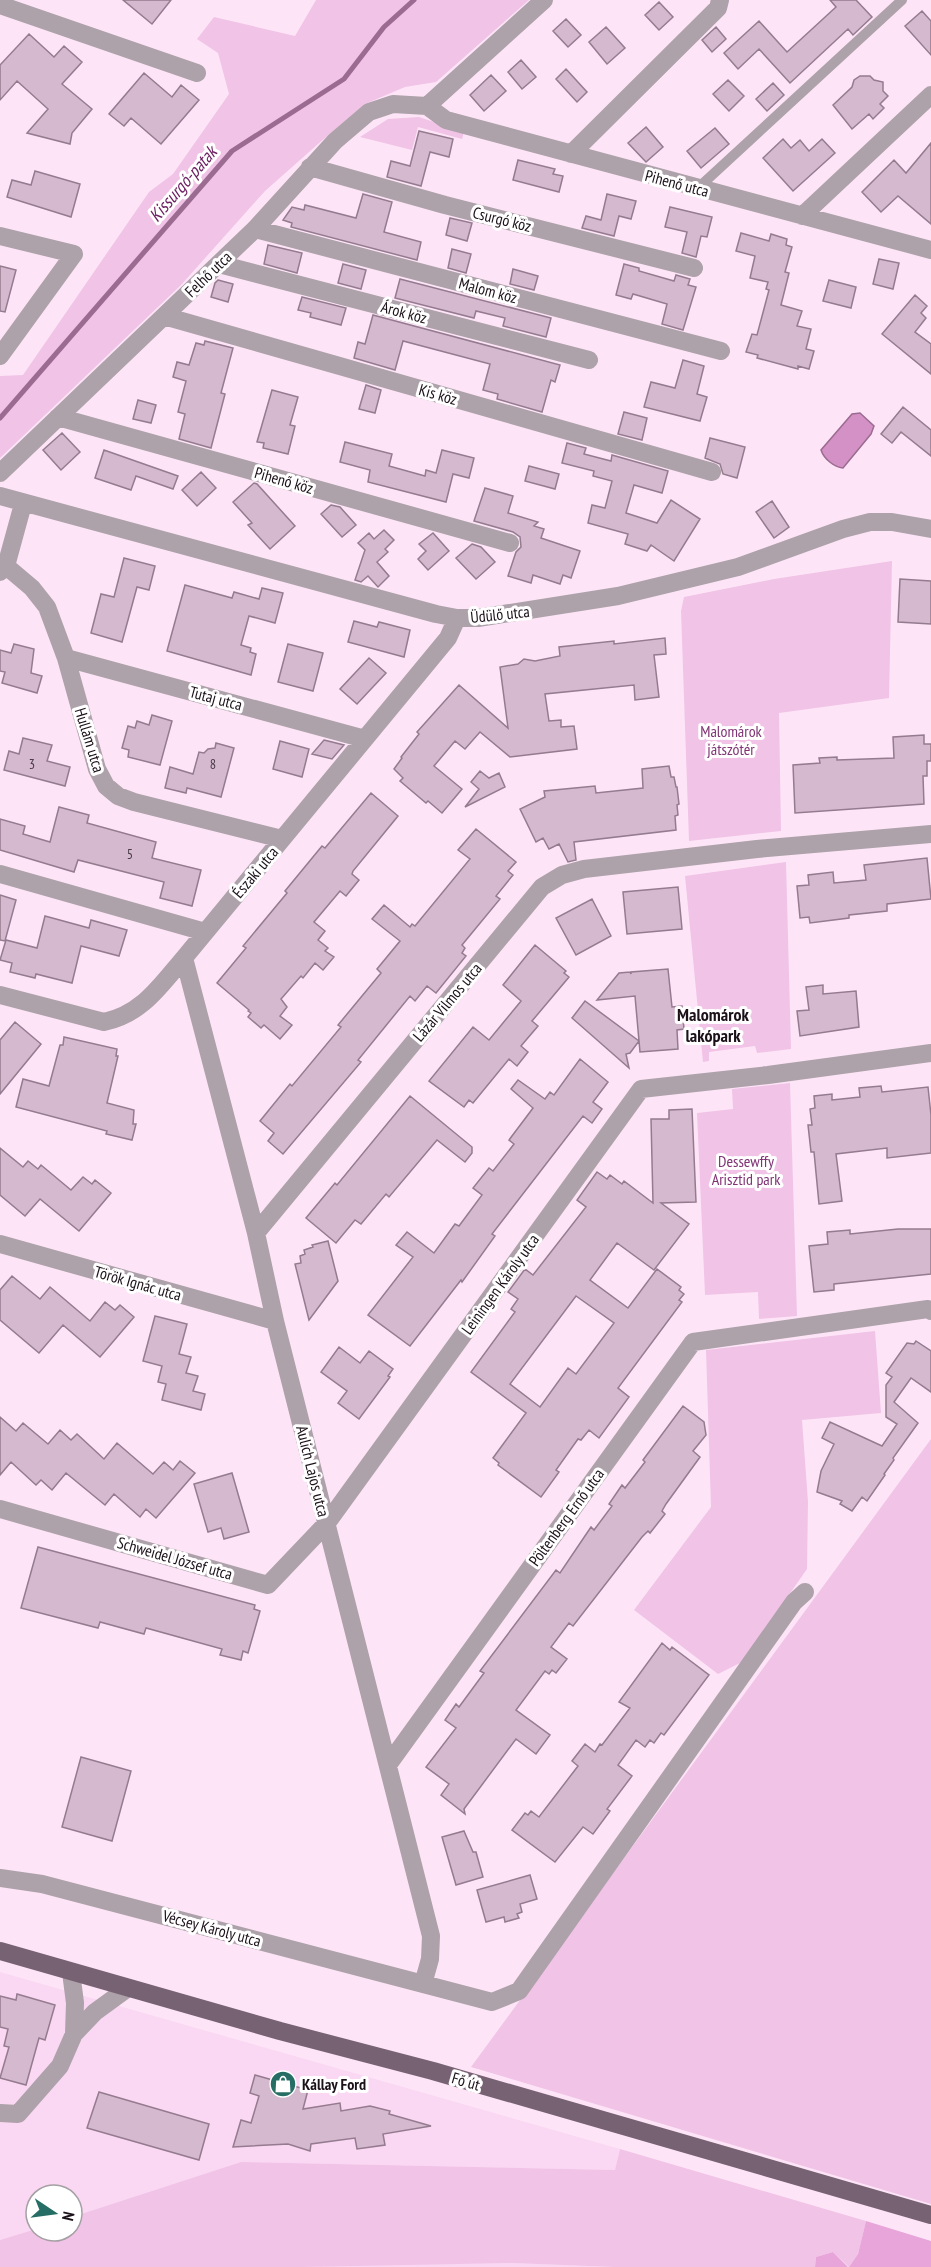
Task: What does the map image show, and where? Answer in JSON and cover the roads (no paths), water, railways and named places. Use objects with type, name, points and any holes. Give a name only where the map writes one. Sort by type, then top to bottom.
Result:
[{"type":"main road","name":"Fő út","points":[[0,1952],[433,2072],[931,2215]]},
{"type":"street","points":[[427,106],[544,0]]},
{"type":"street","points":[[571,154],[718,8],[720,0]]},
{"type":"street","points":[[0,5],[197,72]]},
{"type":"street","points":[[802,216],[931,95]]},
{"type":"street","name":"Felhő utca","points":[[0,473],[255,229],[334,141],[369,112],[393,104],[427,106]]},
{"type":"street","name":"Pihenő utca","points":[[427,106],[446,120],[931,250]]},
{"type":"street","name":"Csurgó köz","points":[[310,167],[445,205],[694,268]]},
{"type":"street","name":"Malom köz","points":[[255,229],[721,351]]},
{"type":"street","points":[[0,236],[74,254],[0,356]]},
{"type":"street","name":"Árok köz","points":[[219,264],[589,360]]},
{"type":"street","name":"Kis köz","points":[[164,316],[712,472]]},
{"type":"street","name":"Pihenő köz","points":[[58,417],[510,543]]},
{"type":"street","name":"Üdülő utca","points":[[0,496],[457,618],[478,618],[618,596],[738,567],[843,529],[870,522],[892,522],[931,529]]},
{"type":"street","points":[[3,569],[24,504]]},
{"type":"street","name":"Hullám utca","points":[[3,569],[32,588],[47,607],[66,658],[97,769],[106,786],[118,796],[134,802],[282,839]]},
{"type":"street","name":"Északi utca","points":[[0,995],[104,1022],[135,1011],[151,996],[206,932],[448,638],[457,618]]},
{"type":"street","name":"Tutaj utca","points":[[66,658],[365,739]]},
{"type":"street","name":"Lázár Vilmos utca","points":[[256,1233],[542,887],[562,875],[584,869],[689,857],[931,834]]},
{"type":"street","points":[[0,874],[206,932]]},
{"type":"street","name":"Aulich Lajos utca","points":[[184,958],[256,1233],[275,1321],[431,1936],[430,1959],[423,1984]]},
{"type":"street","name":"Leiningen Károly utca","points":[[327,1523],[641,1089],[931,1053]]},
{"type":"street","name":"Török Ignác utca","points":[[0,1244],[275,1321]]},
{"type":"street","name":"Pöltenberg Ernő utca","points":[[388,1765],[693,1342],[928,1309],[931,1311]]},
{"type":"street","name":"Schweidel József utca","points":[[0,1509],[268,1585],[327,1523]]},
{"type":"street","name":"Vécsey Károly utca","points":[[0,1878],[42,1884],[492,2002],[519,1991],[794,1602],[805,1592]]},
{"type":"street","points":[[71,1972],[75,2003],[74,2034]]},
{"type":"street","points":[[0,2113],[18,2114],[60,2066],[74,2034],[94,2012],[128,1988]]},
{"type":"lane","points":[[698,188],[902,0]]},
{"type":"waterway","name":"Kissurgó-patak","points":[[0,418],[232,151],[344,79],[384,27],[414,0]]},
{"type":"place","name":"Kállay Ford","points":[[283,2084]]},
{"type":"district","name":"Malomárok lakópark","points":[[713,1025]]},
{"type":"park label","name":"Malomárok játszótér","points":[[731,740]]},
{"type":"park label","name":"Dessewffy Arisztid park","points":[[746,1170]]}]
